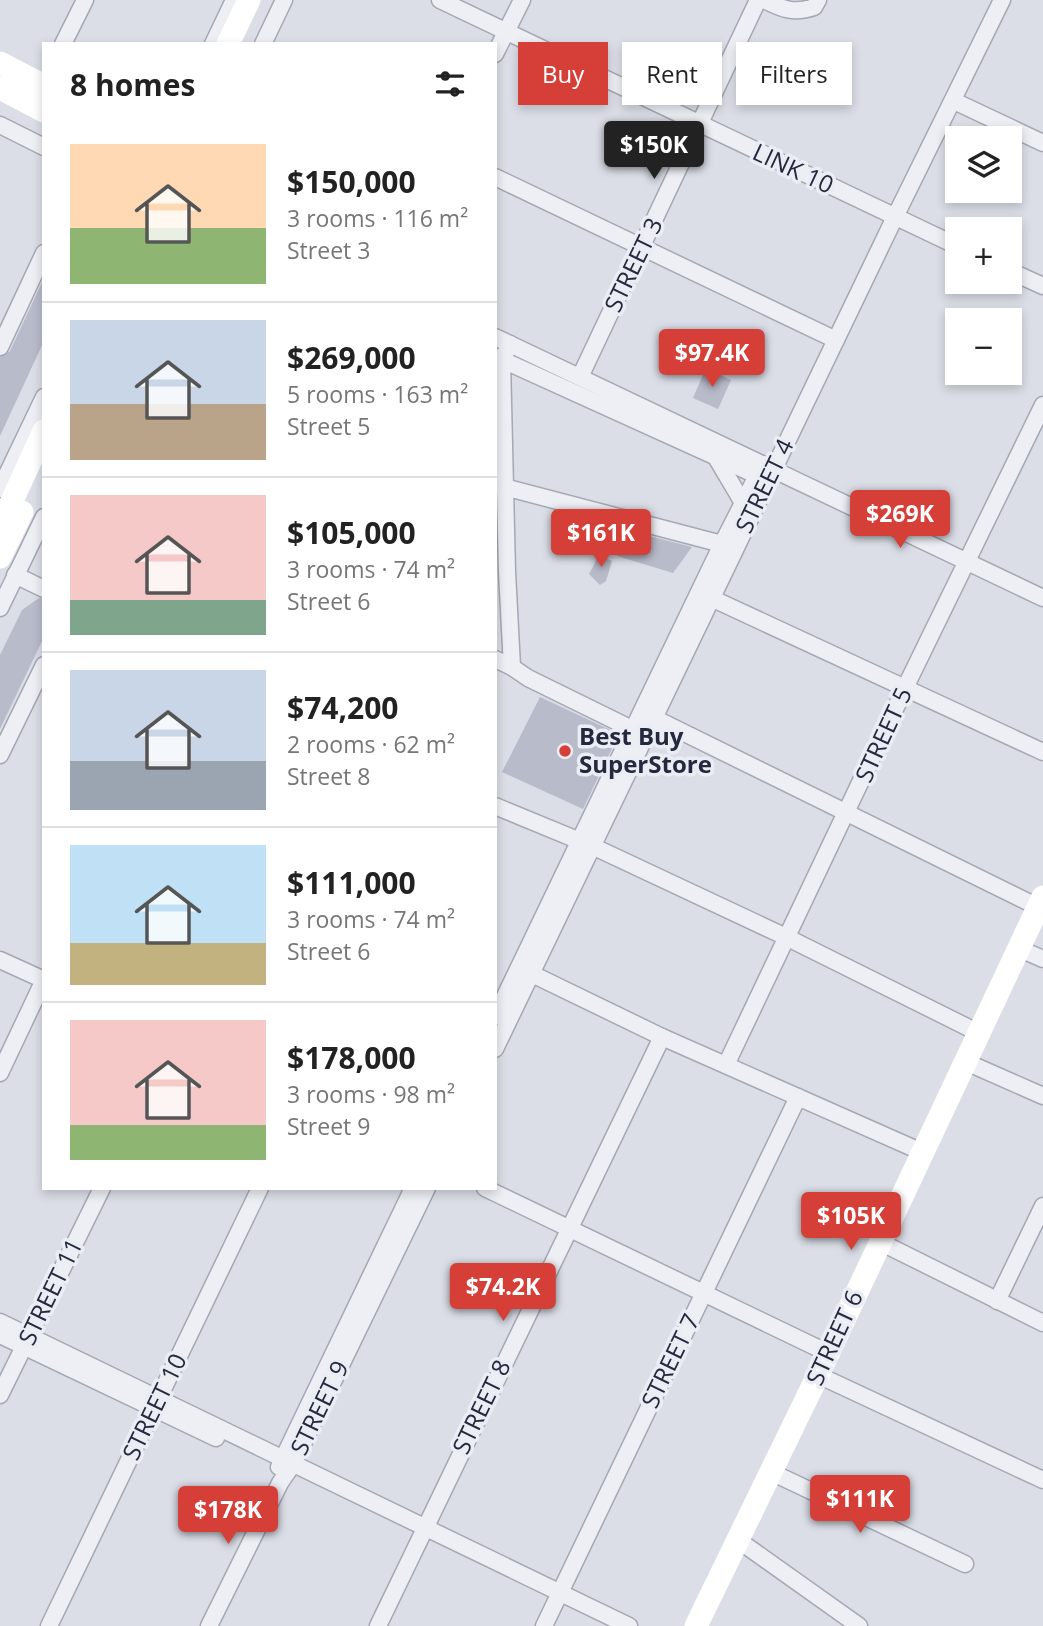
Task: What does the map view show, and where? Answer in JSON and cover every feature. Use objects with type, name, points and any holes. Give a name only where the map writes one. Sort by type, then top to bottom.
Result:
[{"type":"street","points":[[64,42],[85,0]]},
{"type":"street","points":[[214,42],[234,0]]},
{"type":"street","points":[[229,42],[249,0]]},
{"type":"street","points":[[244,42],[264,0]]},
{"type":"street","points":[[264,42],[284,0]]},
{"type":"street","name":"LINK 10","points":[[440,0],[945,240]]},
{"type":"street","points":[[497,50],[522,0]]},
{"type":"street","name":"STREET 3","points":[[580,377],[701,126],[758,0]]},
{"type":"street","points":[[764,0],[800,13],[814,8],[818,0]]},
{"type":"street","name":"STREET 4","points":[[640,733],[654,718],[711,598],[765,472],[836,340],[1002,0]]},
{"type":"street","points":[[0,63],[42,84]]},
{"type":"street","points":[[0,88],[42,110]]},
{"type":"street","points":[[954,101],[1043,143]]},
{"type":"street","points":[[0,125],[42,146]]},
{"type":"street","points":[[497,178],[836,340]]},
{"type":"street","points":[[0,347],[42,257]]},
{"type":"street","points":[[1022,276],[1043,286]]},
{"type":"street","points":[[512,667],[499,358],[503,341],[580,377],[765,472],[1043,598]]},
{"type":"street","points":[[499,358],[717,459],[765,472]]},
{"type":"street","points":[[0,489],[42,401]]},
{"type":"street","name":"STREET 5","points":[[726,1065],[905,688],[968,562],[1036,439],[1043,405]]},
{"type":"street","points":[[0,527],[42,434]]},
{"type":"street","points":[[717,459],[743,503]]},
{"type":"street","points":[[0,557],[42,469]]},
{"type":"street","points":[[497,1013],[586,844],[640,733],[722,544],[743,503],[765,472]]},
{"type":"street","points":[[504,487],[722,544]]},
{"type":"street","points":[[0,608],[42,521]]},
{"type":"street","points":[[15,575],[42,588]]},
{"type":"street","points":[[711,598],[1043,752]]},
{"type":"street","points":[[497,660],[640,733]]},
{"type":"street","points":[[0,755],[42,669]]},
{"type":"street","points":[[654,718],[847,813],[1041,902]]},
{"type":"street","points":[[497,807],[586,844],[786,937],[979,1033]]},
{"type":"street","points":[[497,1045],[532,974],[586,844]]},
{"type":"street","name":"STREET 6","points":[[700,1624],[1041,902]]},
{"type":"street","points":[[1020,949],[1043,960]]},
{"type":"street","points":[[0,960],[42,979]]},
{"type":"street","points":[[532,974],[662,1037],[922,1152]]},
{"type":"street","points":[[0,1073],[42,984]]},
{"type":"street","name":"STREET 8","points":[[378,1626],[662,1037]]},
{"type":"street","points":[[965,1062],[1043,1096]]},
{"type":"street","name":"STREET 7","points":[[544,1626],[798,1097]]},
{"type":"street","name":"STREET 11","points":[[0,1395],[101,1190]]},
{"type":"street","name":"STREET 10","points":[[49,1626],[259,1190]]},
{"type":"street","points":[[285,1469],[412,1190]]},
{"type":"street","name":"STREET 9","points":[[209,1626],[426,1190]]},
{"type":"street","points":[[489,1190],[828,1353]]},
{"type":"street","points":[[997,1301],[1041,1213]]},
{"type":"street","points":[[880,1242],[1043,1323]]},
{"type":"street","points":[[0,1322],[26,1341],[285,1469],[558,1596],[629,1626]]},
{"type":"street","points":[[0,1335],[26,1341]]},
{"type":"street","points":[[818,1375],[1043,1480]]},
{"type":"street","points":[[771,1472],[965,1564]]},
{"type":"street","points":[[738,1540],[859,1626]]},
{"type":"street","points":[[558,1596],[610,1626]]},
{"type":"building","points":[[42,282],[42,345],[0,436],[0,357],[10,351]]},
{"type":"building","points":[[706,368],[731,380],[718,409],[693,398]]},
{"type":"building","points":[[626,530],[692,547],[673,573],[617,556]]},
{"type":"building","points":[[597,554],[612,561],[606,581],[600,585],[589,574]]},
{"type":"building","points":[[42,599],[42,641],[0,729],[0,655],[22,610]]},
{"type":"building","name":"Best Buy SuperStore","points":[[540,697],[619,734],[583,809],[502,772]]},
{"type":"place","name":"Best Buy SuperStore","points":[[565,751]]}]
